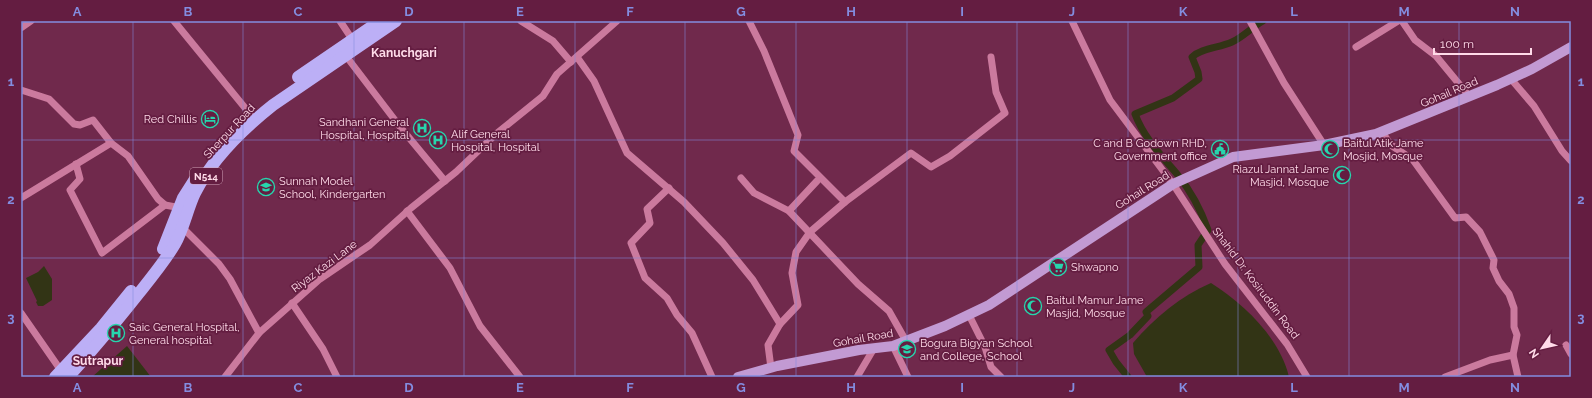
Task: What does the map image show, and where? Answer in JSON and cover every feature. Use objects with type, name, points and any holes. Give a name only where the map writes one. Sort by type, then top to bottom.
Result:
[{"type":"highway","name":"Sherpur Road","points":[[252,116],[346,56],[355,43],[380,21]]},
{"type":"highway","name":"Sherpur Road","points":[[63,376],[158,256],[183,208],[214,164],[252,116],[274,94],[355,43],[396,21]]},
{"type":"highway","name":"Sherpur Road","points":[[63,376],[99,344],[144,287],[175,244],[182,227],[183,208]]},
{"type":"main road","name":"Gohail Road","points":[[738,377],[770,368],[860,350],[873,350],[894,346],[945,326],[989,305],[1178,181],[1233,157],[1324,144],[1382,132],[1417,119],[1511,78],[1571,47]]},
{"type":"street","points":[[21,28],[31,21]]},
{"type":"street","points":[[174,21],[252,116]]},
{"type":"street","points":[[340,21],[355,43]]},
{"type":"street","points":[[521,21],[553,41],[574,59],[594,81],[627,153],[668,188],[739,262],[753,280],[780,324]]},
{"type":"street","name":"Riyaz Kazi Lane","points":[[225,377],[259,333],[292,303],[320,280],[370,245],[407,211],[445,181],[543,96],[557,74],[617,21]]},
{"type":"street","points":[[749,21],[764,51],[798,135],[794,151],[845,202]]},
{"type":"street","name":"Shahid Dr. Kosiruddin Road","points":[[1072,21],[1110,100],[1178,181],[1203,230],[1217,252],[1287,344],[1307,377]]},
{"type":"street","points":[[1356,47],[1398,21]]},
{"type":"street","points":[[1402,21],[1415,40],[1436,56],[1469,96]]},
{"type":"street","points":[[1252,25],[1292,96],[1324,144]]},
{"type":"street","points":[[346,56],[401,128],[445,181]]},
{"type":"street","points":[[770,368],[768,345],[780,324],[798,305],[792,272],[796,252],[810,232],[845,202],[911,153],[931,167],[950,156],[1005,113],[996,92],[991,57]]},
{"type":"street","points":[[1511,78],[1534,106],[1562,151],[1571,161]]},
{"type":"street","points":[[21,90],[49,99],[74,124],[80,125],[93,120],[111,143],[128,156],[151,192],[165,205],[183,208]]},
{"type":"street","points":[[1382,132],[1391,145],[1413,160],[1455,218],[1466,217],[1480,232],[1494,260],[1492,268],[1499,281],[1509,294],[1514,308],[1514,327],[1517,335],[1513,355],[1518,377]]},
{"type":"street","points":[[21,198],[111,143]]},
{"type":"street","points":[[76,164],[80,179],[70,190],[102,253],[165,205]]},
{"type":"street","points":[[741,178],[754,193],[789,210],[858,284],[889,311],[906,341]]},
{"type":"street","points":[[789,210],[817,182]]},
{"type":"street","points":[[668,188],[647,210],[650,223],[631,243],[645,278],[667,298],[677,315],[692,332],[712,377]]},
{"type":"street","points":[[407,211],[426,239],[439,252],[450,268],[480,326],[520,377]]},
{"type":"street","points":[[182,227],[219,264],[230,279],[259,333]]},
{"type":"street","points":[[292,303],[323,349],[337,377]]},
{"type":"street","points":[[21,313],[63,376]]},
{"type":"street","points":[[969,314],[985,347],[991,367],[1001,377]]},
{"type":"street","points":[[1566,345],[1571,354]]},
{"type":"street","points":[[894,346],[908,377]]},
{"type":"street","points":[[857,377],[873,350]]},
{"type":"street","points":[[1445,377],[1490,360],[1513,355]]},
{"type":"shaded area","points":[[44,266],[52,279],[52,300],[43,306],[38,306],[26,278],[38,272]]},
{"type":"shaded area","points":[[1211,283],[1236,301],[1259,323],[1278,349],[1289,377],[1147,377],[1134,354],[1133,343],[1159,316],[1169,308],[1189,294]]},
{"type":"shaded area","points":[[127,346],[151,377],[92,377]]},
{"type":"waterway","points":[[1128,377],[1109,350],[1130,335],[1148,316],[1146,312],[1199,267],[1198,245],[1208,230],[1191,193],[1148,139],[1135,114],[1173,98],[1199,79],[1192,57],[1196,54],[1232,42],[1263,21]]},
{"type":"place","name":"Red Chillis","points":[[210,119]]},
{"type":"place","name":"Sandhani General Hospital, Hospital","points":[[422,128]]},
{"type":"place","name":"Alif General Hospital, Hospital","points":[[438,140]]},
{"type":"place","name":"C and B Godown RHD, Government office","points":[[1220,149]]},
{"type":"place","name":"Baitul Atik Jame Mosjid, Mosque","points":[[1330,149]]},
{"type":"place","name":"Riazul Jannat Jame Masjid, Mosque","points":[[1342,175]]},
{"type":"place","name":"Sunnah Model School, Kindergarten","points":[[266,187]]},
{"type":"place","name":"Shwapno","points":[[1058,267]]},
{"type":"place","name":"Baitul Mamur Jame Masjid, Mosque","points":[[1033,306]]},
{"type":"place","name":"Saic General Hospital, General hospital","points":[[116,333]]},
{"type":"place","name":"Bogura Bigyan School and College, School","points":[[907,349]]},
{"type":"district","name":"Kanuchgari","points":[[404,53]]},
{"type":"district","name":"Sutrapur","points":[[98,361]]}]
